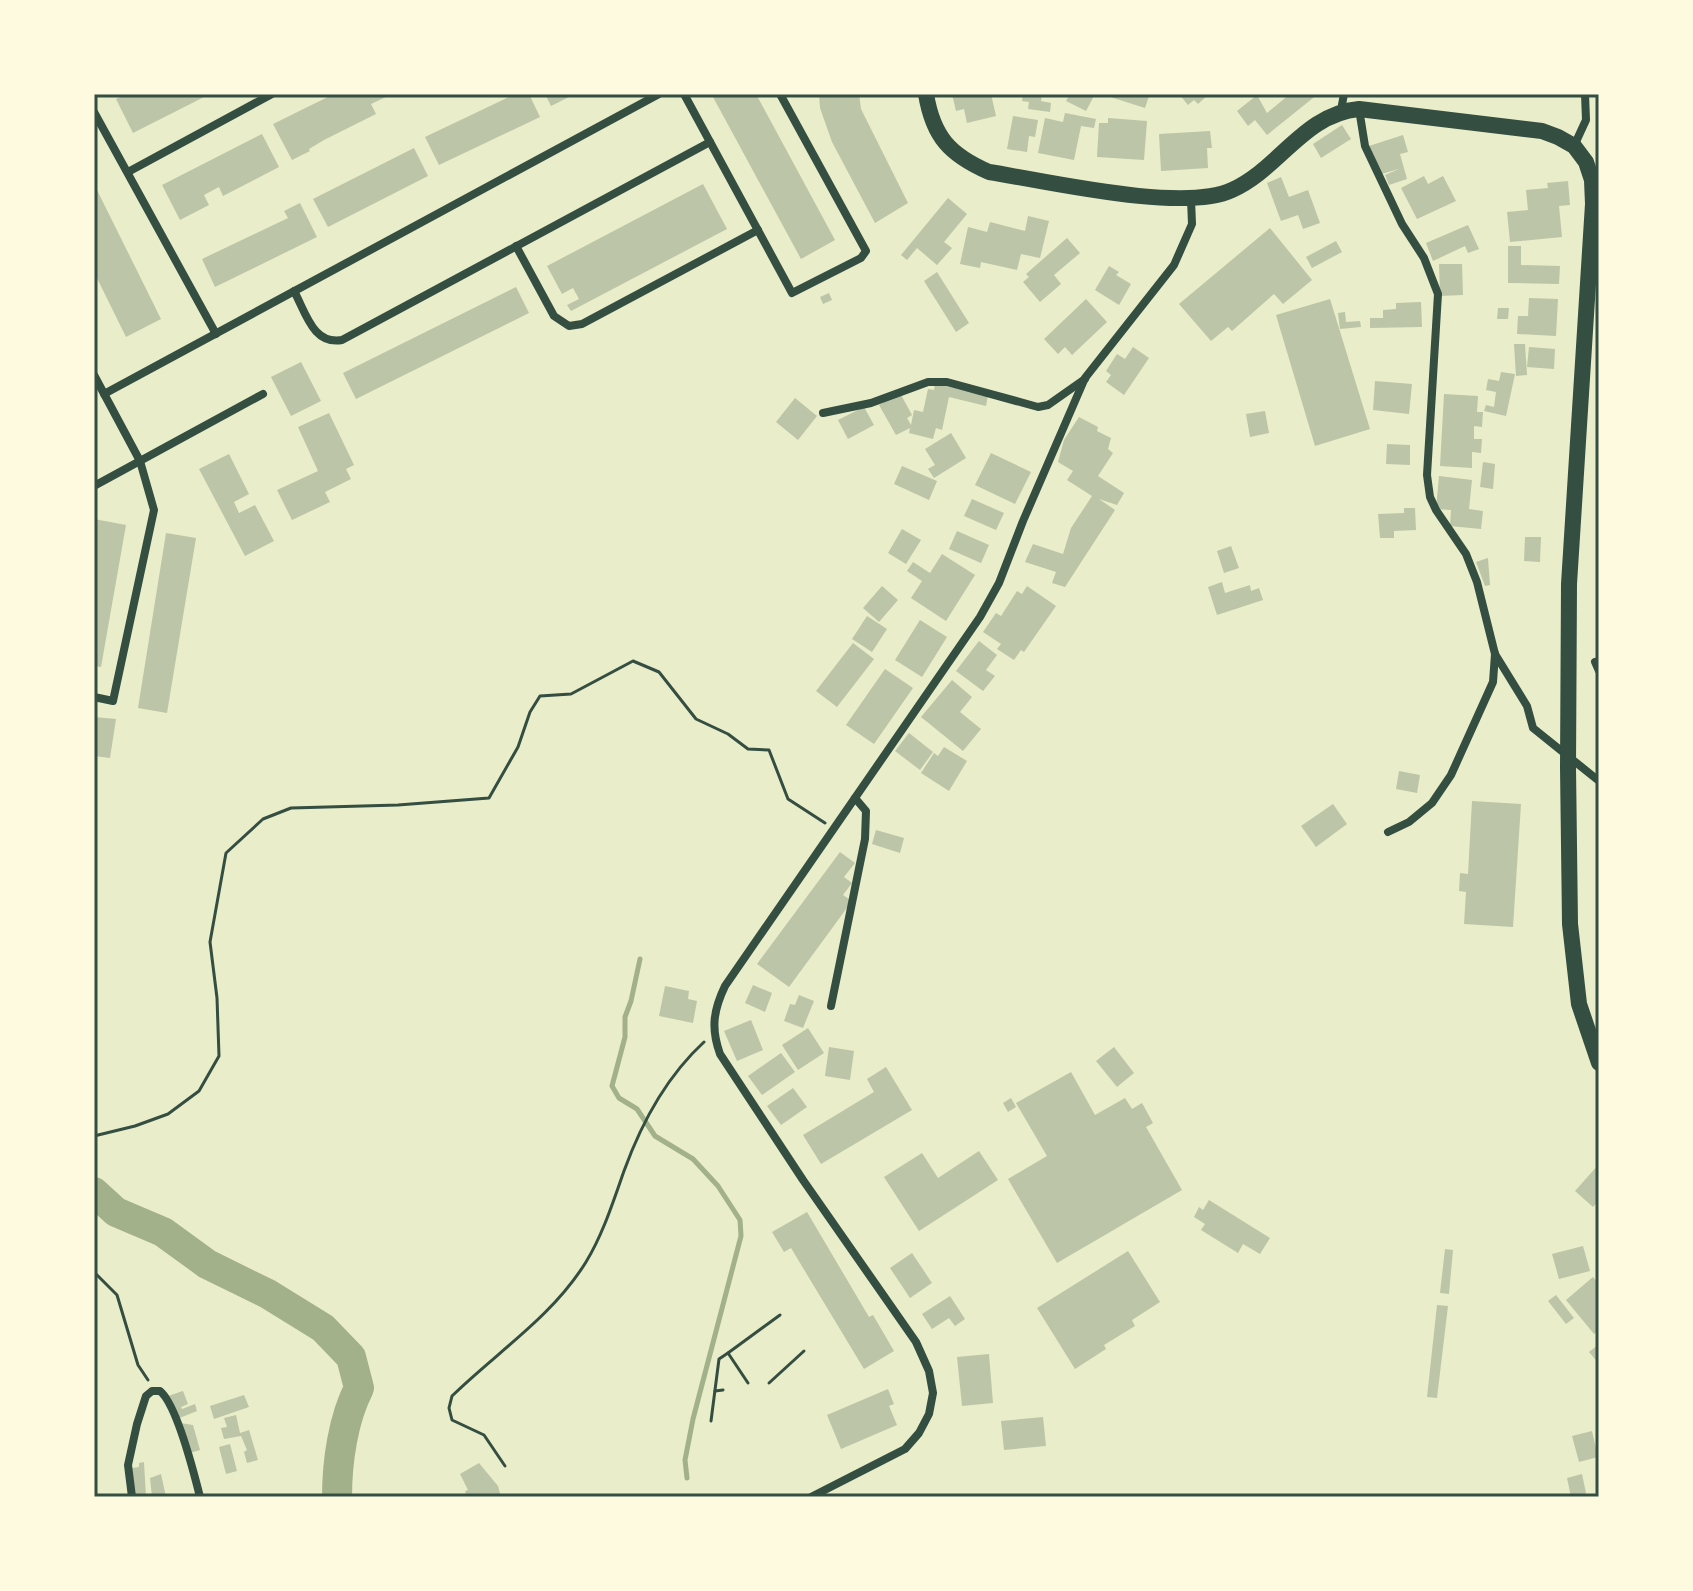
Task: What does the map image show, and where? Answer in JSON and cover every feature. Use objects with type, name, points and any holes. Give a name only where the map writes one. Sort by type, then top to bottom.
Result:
[{"type":"main road","points":[[926,94],[943,142],[961,158],[989,172],[1106,191],[1204,199],[1234,190],[1343,102],[1359,109],[1542,131],[1574,146],[1586,162],[1592,180],[1593,204],[1569,584],[1567,730],[1570,924],[1579,1004],[1599,1063]]},
{"type":"street","points":[[128,172],[272,94]]},
{"type":"street","points":[[104,394],[659,94]]},
{"type":"street","points":[[684,94],[792,293],[861,258],[866,251],[780,94]]},
{"type":"street","points":[[1574,146],[1586,120],[1585,94]]},
{"type":"street","points":[[1359,109],[1365,146],[1402,224],[1424,258],[1438,294],[1427,475],[1430,497],[1466,554],[1480,593],[1495,654],[1527,706],[1533,728],[1599,781]]},
{"type":"street","points":[[94,112],[216,334]]},
{"type":"street","points":[[294,291],[318,336],[330,342],[342,340],[710,142]]},
{"type":"street","points":[[811,1497],[905,1449],[919,1433],[929,1414],[933,1393],[929,1371],[916,1342],[720,1054],[713,1036],[715,1010],[725,986],[980,617],[999,583],[1085,378],[1174,265],[1192,224],[1191,199]]},
{"type":"street","points":[[516,246],[554,316],[569,326],[582,324],[758,230]]},
{"type":"street","points":[[94,375],[140,461],[154,510],[113,701],[94,697]]},
{"type":"street","points":[[823,413],[871,403],[928,382],[947,382],[1038,407],[1048,405],[1085,378]]},
{"type":"street","points":[[94,486],[263,394]]},
{"type":"street","points":[[1388,832],[1409,822],[1432,803],[1451,775],[1493,682],[1495,654]]},
{"type":"street","points":[[831,1006],[865,839],[866,811],[855,798]]},
{"type":"street","points":[[132,1497],[128,1465],[146,1396],[156,1391],[166,1396],[182,1435],[200,1497]]},
{"type":"path","points":[[94,1136],[168,1114],[199,1091],[219,1056],[217,998],[210,942],[226,853],[263,819],[291,808],[398,805],[489,798],[518,747],[530,712],[540,696],[571,694],[633,661],[659,672],[696,719],[728,734],[748,749],[769,750],[788,799],[833,829]]},
{"type":"path","points":[[505,1466],[484,1435],[452,1420],[449,1408],[452,1396],[527,1330],[572,1284],[613,1205],[648,1118],[681,1064],[713,1036]]},
{"type":"path","points":[[94,1272],[117,1295],[138,1365],[156,1391]]},
{"type":"path","points":[[711,1421],[719,1359],[780,1315]]},
{"type":"path","points":[[769,1383],[804,1351]]},
{"type":"path","points":[[728,1353],[748,1383]]},
{"type":"path","points":[[715,1391],[723,1390]]},
{"type":"building","points":[[126,94],[210,94],[133,133],[116,99]]},
{"type":"building","points":[[334,94],[384,94],[386,97],[371,104],[376,114],[292,160],[273,124]]},
{"type":"building","points":[[515,94],[529,94],[540,117],[439,165],[425,137]]},
{"type":"building","points":[[545,94],[575,94],[551,106]]},
{"type":"building","points":[[718,94],[756,94],[835,240],[801,259],[713,97]]},
{"type":"building","points":[[819,94],[859,94],[861,109],[908,203],[875,223],[832,142],[820,108]]},
{"type":"building","points":[[952,94],[991,94],[996,116],[967,123],[964,109],[956,111]]},
{"type":"building","points":[[1023,94],[1042,94],[1041,101],[1051,103],[1050,112],[1028,109],[1029,102],[1022,101]]},
{"type":"building","points":[[1070,94],[1095,94],[1086,111],[1066,101]]},
{"type":"building","points":[[1179,94],[1209,94],[1198,104],[1194,100],[1188,105]]},
{"type":"building","points":[[1290,94],[1318,94],[1267,135],[1255,120],[1248,126],[1237,111],[1257,95],[1267,113]]},
{"type":"building","points":[[1104,95],[1149,96],[1145,108]]},
{"type":"building","points":[[1065,113],[1096,119],[1094,128],[1081,126],[1074,160],[1038,153],[1045,118],[1063,122]]},
{"type":"building","points":[[1013,116],[1038,120],[1035,137],[1029,136],[1027,152],[1007,149]]},
{"type":"building","points":[[1108,118],[1147,121],[1144,160],[1097,157],[1099,123],[1108,123]]},
{"type":"building","points":[[1342,125],[1351,139],[1321,158],[1313,144]]},
{"type":"building","points":[[1210,131],[1212,148],[1207,148],[1208,168],[1161,171],[1159,134]]},
{"type":"building","points":[[262,134],[279,167],[223,196],[219,187],[204,195],[209,205],[180,220],[162,185]]},
{"type":"building","points":[[1403,135],[1408,152],[1400,154],[1407,179],[1389,185],[1385,175],[1399,169],[1378,175],[1369,146]]},
{"type":"building","points":[[414,148],[428,176],[328,227],[313,199]]},
{"type":"building","points":[[1424,176],[1428,184],[1443,176],[1456,201],[1417,219],[1401,188]]},
{"type":"building","points":[[1281,177],[1289,197],[1308,190],[1320,223],[1303,229],[1298,215],[1281,221],[1267,183]]},
{"type":"building","points":[[1568,181],[1570,205],[1559,206],[1562,237],[1510,242],[1507,212],[1528,210],[1526,190],[1548,188],[1547,183]]},
{"type":"building","points":[[94,184],[161,319],[126,337],[94,272]]},
{"type":"building","points":[[703,184],[727,229],[571,311],[567,305],[579,299],[573,288],[562,294],[547,266]]},
{"type":"building","points":[[948,198],[967,214],[944,242],[952,248],[937,265],[917,248],[907,260],[901,255]]},
{"type":"building","points":[[300,203],[317,237],[215,287],[202,259],[288,218],[284,211]]},
{"type":"building","points":[[1028,216],[1049,221],[1040,258],[1021,254],[1017,270],[981,262],[980,268],[960,264],[968,227],[987,232],[990,222],[1025,231]]},
{"type":"building","points":[[1468,225],[1479,249],[1468,253],[1465,246],[1433,261],[1426,243]]},
{"type":"building","points":[[1270,228],[1312,280],[1283,304],[1274,294],[1232,331],[1228,327],[1211,341],[1179,304]]},
{"type":"building","points":[[1067,238],[1080,253],[1054,275],[1061,284],[1040,302],[1023,282],[1029,277],[1026,274]]},
{"type":"building","points":[[1336,241],[1342,252],[1312,268],[1306,257]]},
{"type":"building","points":[[1508,246],[1521,246],[1521,265],[1560,266],[1559,284],[1508,283]]},
{"type":"building","points":[[1439,264],[1462,264],[1463,295],[1440,296]]},
{"type":"building","points":[[1109,266],[1119,272],[1116,275],[1131,284],[1119,305],[1095,290]]},
{"type":"building","points":[[937,272],[969,323],[956,332],[924,281]]},
{"type":"building","points":[[516,287],[529,313],[356,399],[343,373]]},
{"type":"building","points":[[829,293],[832,300],[823,304],[820,297]]},
{"type":"building","points":[[1529,298],[1558,299],[1556,336],[1517,334],[1518,316],[1528,316]]},
{"type":"building","points":[[1086,299],[1107,322],[1072,355],[1065,347],[1058,354],[1044,339]]},
{"type":"building","points":[[1330,299],[1370,429],[1315,446],[1276,315]]},
{"type":"building","points":[[1421,302],[1422,327],[1370,328],[1370,318],[1383,318],[1383,310],[1396,309],[1396,303]]},
{"type":"building","points":[[1498,308],[1509,308],[1508,319],[1497,319]]},
{"type":"building","points":[[1345,312],[1346,322],[1360,321],[1361,327],[1340,329],[1338,313]]},
{"type":"building","points":[[1514,344],[1525,344],[1527,375],[1516,376]]},
{"type":"building","points":[[1133,347],[1149,358],[1124,395],[1106,382],[1111,375],[1106,371],[1117,354],[1125,359]]},
{"type":"building","points":[[1529,347],[1555,349],[1554,369],[1527,367]]},
{"type":"building","points":[[301,362],[321,401],[291,416],[271,377]]},
{"type":"building","points":[[1501,372],[1515,374],[1506,416],[1484,411],[1486,405],[1494,407],[1496,392],[1486,390],[1488,379],[1499,381]]},
{"type":"building","points":[[1375,381],[1412,384],[1409,414],[1373,410]]},
{"type":"building","points":[[935,383],[988,395],[986,406],[949,397],[942,430],[936,428],[933,439],[909,433],[910,428],[896,435],[879,405],[900,393],[912,415],[907,418],[911,425],[914,410],[923,412],[928,389],[934,390]]},
{"type":"building","points":[[1444,394],[1478,396],[1477,412],[1483,412],[1482,427],[1474,426],[1474,439],[1482,439],[1481,453],[1472,452],[1472,468],[1440,466]]},
{"type":"building","points":[[795,398],[817,416],[798,440],[776,422]]},
{"type":"building","points":[[864,407],[874,425],[848,439],[838,420]]},
{"type":"building","points":[[1265,411],[1269,433],[1250,437],[1246,414]]},
{"type":"building","points":[[329,413],[354,465],[346,469],[351,479],[325,492],[330,502],[292,520],[277,490],[318,471],[298,427]]},
{"type":"building","points":[[1079,417],[1111,438],[1108,449],[1113,453],[1098,476],[1124,493],[1117,505],[1099,499],[1115,510],[1065,587],[1052,583],[1056,572],[1025,562],[1033,544],[1063,554],[1071,528],[1092,496],[1067,480],[1073,471],[1058,462],[1064,440]]},
{"type":"building","points":[[951,433],[966,458],[934,478],[928,469],[935,465],[925,449]]},
{"type":"building","points":[[1387,444],[1410,445],[1410,465],[1386,464]]},
{"type":"building","points":[[991,453],[1031,472],[1015,504],[975,485]]},
{"type":"building","points":[[229,454],[249,494],[234,502],[239,513],[255,505],[274,541],[245,556],[199,469]]},
{"type":"building","points":[[1483,462],[1495,464],[1493,489],[1480,487]]},
{"type":"building","points":[[902,466],[937,481],[929,500],[894,484]]},
{"type":"building","points":[[1439,476],[1472,480],[1469,509],[1483,511],[1481,529],[1450,526],[1451,510],[1436,509]]},
{"type":"building","points":[[972,499],[1004,513],[996,530],[964,516]]},
{"type":"building","points":[[1404,508],[1415,508],[1416,530],[1394,531],[1394,538],[1380,538],[1378,514],[1404,513]]},
{"type":"building","points":[[94,519],[126,525],[101,667],[94,666]]},
{"type":"building","points":[[902,529],[921,540],[906,564],[888,553]]},
{"type":"building","points":[[957,531],[989,545],[981,563],[949,549]]},
{"type":"building","points":[[166,533],[196,538],[167,713],[138,708]]},
{"type":"building","points":[[1525,537],[1541,537],[1540,562],[1524,561]]},
{"type":"building","points":[[1231,546],[1239,568],[1224,573],[1217,551]]},
{"type":"building","points":[[942,554],[975,575],[946,621],[911,598],[922,581],[907,571],[913,562],[930,573]]},
{"type":"building","points":[[1488,558],[1490,585],[1485,586],[1476,562]]},
{"type":"building","points":[[1222,582],[1225,593],[1250,585],[1251,591],[1259,588],[1263,600],[1217,615],[1208,587]]},
{"type":"building","points":[[882,586],[898,600],[879,622],[863,608]]},
{"type":"building","points":[[1027,586],[1056,606],[1024,652],[1021,650],[1014,660],[997,649],[1001,644],[983,632],[996,613],[1001,616],[1017,591],[1022,594]]},
{"type":"building","points":[[867,616],[887,629],[872,652],[852,639]]},
{"type":"building","points":[[920,620],[947,637],[922,677],[895,660]]},
{"type":"building","points":[[979,641],[997,655],[986,670],[995,676],[983,691],[956,671]]},
{"type":"building","points":[[853,643],[874,659],[837,707],[816,691]]},
{"type":"building","points":[[885,669],[913,688],[874,744],[846,725]]},
{"type":"building","points":[[952,680],[972,697],[960,712],[981,729],[963,751],[921,717]]},
{"type":"building","points":[[94,717],[116,719],[110,758],[94,756]]},
{"type":"building","points":[[909,733],[933,752],[920,770],[895,751]]},
{"type":"building","points":[[944,747],[967,761],[949,791],[921,773],[934,753],[938,756]]},
{"type":"building","points":[[1399,771],[1420,775],[1417,793],[1396,789]]},
{"type":"building","points":[[1472,801],[1521,804],[1513,927],[1464,924],[1466,892],[1459,891],[1460,873],[1468,874]]},
{"type":"building","points":[[1333,804],[1347,824],[1316,847],[1301,826]]},
{"type":"building","points":[[876,830],[904,838],[900,853],[872,844]]},
{"type":"building","points":[[840,852],[855,863],[844,877],[852,883],[843,895],[852,901],[789,987],[757,964]]},
{"type":"building","points":[[753,985],[772,993],[765,1012],[745,1003]]},
{"type":"building","points":[[665,986],[689,991],[688,999],[697,1001],[693,1023],[659,1016]]},
{"type":"building","points":[[799,995],[814,1001],[803,1028],[784,1021],[790,1004],[795,1005]]},
{"type":"building","points":[[751,1020],[763,1050],[737,1061],[724,1031]]},
{"type":"building","points":[[808,1028],[824,1053],[798,1070],[782,1045]]},
{"type":"building","points":[[829,1047],[854,1051],[850,1080],[825,1076]]},
{"type":"building","points":[[1114,1047],[1134,1073],[1117,1087],[1096,1061]]},
{"type":"building","points":[[781,1053],[795,1072],[762,1095],[748,1076]]},
{"type":"building","points":[[886,1067],[912,1110],[821,1164],[803,1135],[874,1092],[867,1079]]},
{"type":"building","points":[[1071,1072],[1095,1115],[1125,1098],[1132,1109],[1142,1103],[1153,1123],[1146,1127],[1182,1190],[1057,1263],[1008,1179],[1047,1156],[1016,1103]]},
{"type":"building","points":[[793,1088],[807,1107],[781,1125],[767,1106]]},
{"type":"building","points":[[1011,1098],[1016,1107],[1008,1112],[1003,1103]]},
{"type":"building","points":[[979,1151],[998,1180],[919,1231],[884,1177],[922,1153],[938,1178]]},
{"type":"building","points":[[1599,1164],[1599,1201],[1593,1207],[1575,1191]]},
{"type":"building","points":[[1209,1200],[1270,1238],[1260,1254],[1243,1244],[1238,1253],[1201,1230],[1205,1224],[1194,1217],[1199,1207],[1203,1210]]},
{"type":"building","points":[[807,1212],[869,1317],[873,1315],[894,1351],[864,1369],[791,1248],[784,1252],[772,1232]]},
{"type":"building","points":[[1583,1246],[1590,1271],[1559,1279],[1552,1254]]},
{"type":"building","points":[[1445,1249],[1453,1250],[1449,1294],[1440,1293]]},
{"type":"building","points":[[1128,1251],[1160,1302],[1132,1320],[1135,1326],[1104,1345],[1106,1349],[1075,1369],[1037,1308]]},
{"type":"building","points":[[912,1253],[932,1283],[910,1298],[890,1268]]},
{"type":"building","points":[[1593,1277],[1599,1284],[1599,1330],[1594,1334],[1566,1300]]},
{"type":"building","points":[[1556,1295],[1574,1318],[1566,1324],[1548,1301]]},
{"type":"building","points":[[950,1296],[965,1319],[955,1326],[949,1318],[932,1329],[922,1314]]},
{"type":"building","points":[[1437,1305],[1448,1306],[1437,1398],[1427,1397]]},
{"type":"building","points":[[1599,1344],[1599,1364],[1589,1352]]},
{"type":"building","points":[[989,1354],[993,1403],[962,1406],[957,1357]]},
{"type":"building","points":[[888,1389],[894,1404],[889,1406],[897,1425],[841,1449],[827,1415]]},
{"type":"building","points":[[183,1391],[188,1404],[182,1409],[195,1404],[197,1411],[177,1419],[168,1396]]},
{"type":"building","points":[[244,1395],[249,1407],[214,1419],[210,1406]]},
{"type":"building","points":[[236,1415],[240,1433],[249,1430],[258,1460],[247,1463],[244,1452],[247,1450],[241,1436],[224,1439],[221,1428],[227,1427],[224,1418]]},
{"type":"building","points":[[1043,1417],[1046,1446],[1004,1450],[1001,1421]]},
{"type":"building","points":[[180,1423],[193,1425],[200,1450],[190,1453]]},
{"type":"building","points":[[1592,1431],[1598,1457],[1579,1462],[1572,1436]]},
{"type":"building","points":[[230,1444],[237,1471],[226,1474],[219,1447]]},
{"type":"building","points":[[144,1462],[146,1497],[135,1497],[132,1468]]},
{"type":"building","points":[[479,1463],[498,1486],[501,1497],[467,1497],[465,1491],[468,1490],[460,1474]]},
{"type":"building","points":[[161,1474],[166,1497],[152,1497],[150,1478]]},
{"type":"building","points":[[1582,1474],[1586,1493],[1571,1497],[1567,1478]]},
{"type":"waterway","points":[[640,959],[612,1086],[619,1098],[637,1109],[655,1136],[693,1159],[718,1186],[740,1220],[741,1236],[693,1419],[685,1460],[687,1478]]},
{"type":"waterway","points":[[94,1192],[116,1212],[163,1232],[207,1264],[268,1294],[323,1328],[351,1357],[359,1388],[342,1441],[337,1497]]}]
